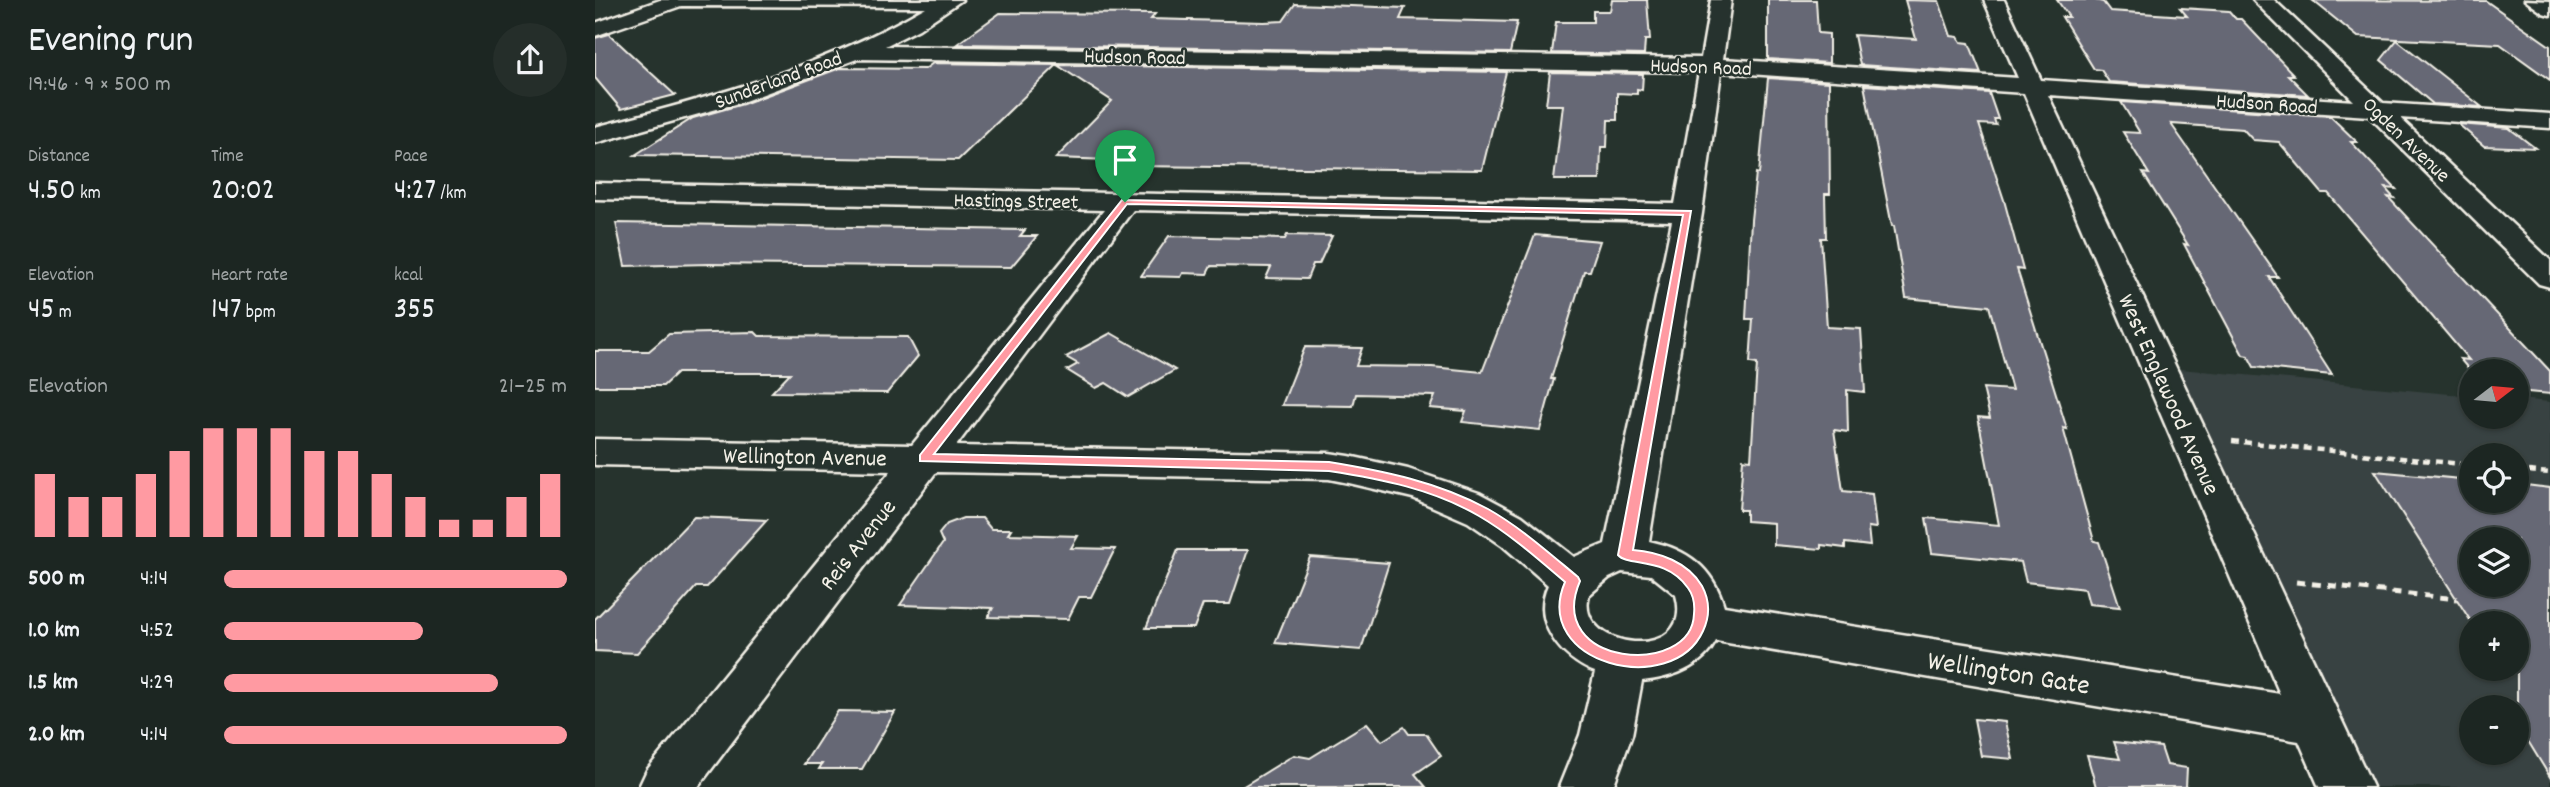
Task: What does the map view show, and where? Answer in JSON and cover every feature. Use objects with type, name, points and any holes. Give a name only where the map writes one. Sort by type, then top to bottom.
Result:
[{"type":"street","points":[[595,30],[679,0],[951,0]]},
{"type":"street","name":"Sunderland Road","points":[[595,135],[751,90],[851,52],[922,19],[951,0]]},
{"type":"street","points":[[1625,555],[1688,213],[1721,0]]},
{"type":"street","name":"West Englewood Avenue","points":[[1994,0],[2346,787]]},
{"type":"street","name":"Ogden Avenue","points":[[2263,0],[2550,277]]},
{"type":"street","points":[[2535,0],[2550,9]]},
{"type":"street","name":"Hudson Road","points":[[851,52],[1711,65],[2550,121]]},
{"type":"street","name":"Hastings Street","points":[[595,191],[1688,213]]},
{"type":"street","name":"Reis Avenue","points":[[666,787],[1125,202]]},
{"type":"street","name":"Wellington Avenue","points":[[595,452],[1329,466],[1384,475],[1436,491],[1484,513],[1532,546],[1573,581]]},
{"type":"street","points":[[1625,555],[1646,556],[1666,562],[1683,573],[1695,587],[1702,603],[1701,620],[1693,637],[1679,650],[1658,659],[1634,662],[1610,658],[1589,647],[1574,633],[1566,615],[1566,597],[1573,581],[1587,567],[1605,559],[1625,555]]},
{"type":"street","name":"Wellington Gate","points":[[1701,620],[2317,722]]},
{"type":"street","points":[[1586,787],[1606,735],[1622,660]]},
{"type":"path","points":[[2190,437],[2459,464]]},
{"type":"path","points":[[2529,471],[2550,473]]},
{"type":"path","points":[[2253,578],[2457,599]]},
{"type":"shaded area","points":[[2158,367],[2459,395],[2459,429],[2529,429],[2529,400],[2550,402],[2550,787],[2346,787]]},
{"type":"building","points":[[1612,0],[1647,0],[1650,40],[1645,40],[1644,55],[1552,53],[1556,22],[1593,22],[1593,11],[1610,11]]},
{"type":"building","points":[[1768,0],[1816,0],[1818,33],[1829,34],[1829,63],[1768,59]]},
{"type":"building","points":[[1905,0],[1939,1],[1951,36],[1969,43],[1981,73],[1860,65],[1854,35],[1916,39]]},
{"type":"building","points":[[2057,0],[2095,0],[2103,2],[2110,11],[2187,16],[2180,8],[2229,11],[2236,19],[2241,19],[2294,75],[2288,75],[2308,95],[2109,82],[2101,70],[2094,69],[2062,17],[2069,17]]},
{"type":"building","points":[[2312,0],[2486,1],[2550,46],[2550,80],[2500,44],[2358,37]]},
{"type":"building","points":[[1295,4],[1405,8],[1400,19],[1517,22],[1510,53],[957,44],[1000,13],[1155,14],[1151,19],[1264,22],[1283,21]]},
{"type":"building","points":[[609,34],[675,95],[621,109],[595,78],[595,38]]},
{"type":"building","points":[[2397,40],[2482,107],[2433,104],[2381,60]]},
{"type":"building","points":[[933,63],[1506,72],[1482,170],[1133,166],[1137,161],[1056,158],[1112,101],[1057,65],[958,160],[635,155],[693,118],[743,104],[840,68],[925,69]]},
{"type":"building","points":[[1550,72],[1643,74],[1642,90],[1637,89],[1637,94],[1617,93],[1617,120],[1608,120],[1607,147],[1601,147],[1600,180],[1554,180],[1563,105],[1546,105]]},
{"type":"building","points":[[1768,78],[1829,82],[1830,194],[1825,194],[1826,238],[1821,238],[1827,327],[1861,329],[1865,392],[1847,390],[1848,432],[1834,430],[1843,491],[1872,494],[1876,528],[1868,527],[1870,546],[1845,543],[1845,548],[1821,545],[1821,549],[1774,545],[1774,523],[1746,521],[1746,510],[1739,510],[1743,459],[1751,460],[1757,364],[1750,363],[1753,319],[1746,319],[1751,220],[1756,173],[1759,174]]},
{"type":"building","points":[[1864,85],[1989,93],[1998,119],[1994,119],[1996,125],[1979,124],[2004,200],[2023,270],[2017,269],[2067,429],[2063,428],[2094,541],[2099,542],[2120,607],[2089,604],[2085,589],[2026,582],[2021,562],[1932,553],[1926,518],[1999,525],[1978,417],[1990,418],[1983,388],[2012,390],[1989,306],[1906,298],[1894,226]]},
{"type":"building","points":[[2121,102],[2330,116],[2357,142],[2351,142],[2396,189],[2385,188],[2394,198],[2388,197],[2550,371],[2550,394],[2529,392],[2529,359],[2468,359],[2328,193],[2322,193],[2279,142],[2253,140],[2243,129],[2171,124],[2278,277],[2269,277],[2332,375],[2254,367],[2248,356],[2243,355],[2184,244],[2188,245],[2143,173],[2149,174],[2123,132],[2140,133]]},
{"type":"building","points":[[2458,124],[2509,128],[2535,148],[2484,146]]},
{"type":"building","points":[[616,223],[1025,230],[1020,236],[1037,236],[1011,267],[709,264],[625,266]]},
{"type":"building","points":[[1287,235],[1332,236],[1319,264],[1313,264],[1307,279],[1266,278],[1271,267],[1211,266],[1207,274],[1183,273],[1181,277],[1141,276],[1169,236],[1285,239]]},
{"type":"building","points":[[1535,235],[1600,241],[1590,271],[1584,271],[1551,379],[1554,379],[1540,430],[1462,422],[1466,411],[1430,408],[1435,396],[1356,394],[1353,406],[1282,405],[1305,347],[1362,348],[1356,366],[1432,367],[1482,372]]},
{"type":"building","points":[[755,332],[759,336],[908,337],[918,356],[887,393],[772,392],[790,373],[677,373],[663,386],[595,386],[595,351],[649,351],[669,334]]},
{"type":"building","points":[[1111,333],[1175,370],[1128,397],[1106,383],[1096,388],[1067,370],[1078,364],[1066,357]]},
{"type":"building","points":[[2375,471],[2459,479],[2459,513],[2529,513],[2529,485],[2550,488],[2550,777],[2529,743],[2529,695],[2517,695],[2517,681],[2529,681],[2529,611],[2464,611]]},
{"type":"building","points":[[694,517],[767,520],[707,587],[696,587],[637,653],[595,651],[595,619]]},
{"type":"building","points":[[963,518],[982,518],[991,529],[1011,529],[1008,534],[1078,536],[1071,548],[1115,549],[1091,597],[1079,597],[1068,619],[988,617],[993,608],[900,605],[943,543],[939,534],[947,524]]},
{"type":"building","points":[[1178,550],[1248,550],[1230,604],[1203,604],[1194,628],[1146,628]]},
{"type":"building","points":[[1310,557],[1389,563],[1361,650],[1275,643]]},
{"type":"building","points":[[838,711],[895,712],[862,769],[819,769],[822,764],[804,764]]},
{"type":"building","points":[[1974,719],[2005,722],[2013,759],[1981,756]]},
{"type":"building","points":[[1367,723],[1382,741],[1404,727],[1409,734],[1426,734],[1441,756],[1415,774],[1426,787],[1242,787],[1294,755],[1310,758]]},
{"type":"building","points":[[2114,742],[2161,747],[2167,765],[2187,768],[2186,787],[2096,787],[2087,755],[2120,759]]},
{"type":"route","points":[[1125,202],[1688,213],[1625,555],[1646,556],[1666,562],[1683,573],[1695,587],[1702,603],[1701,620],[1693,637],[1679,650],[1658,659],[1634,662],[1610,658],[1589,647],[1574,633],[1566,615],[1566,597],[1573,581],[1532,546],[1484,513],[1436,491],[1384,475],[1329,466],[924,458],[1125,202]]}]
